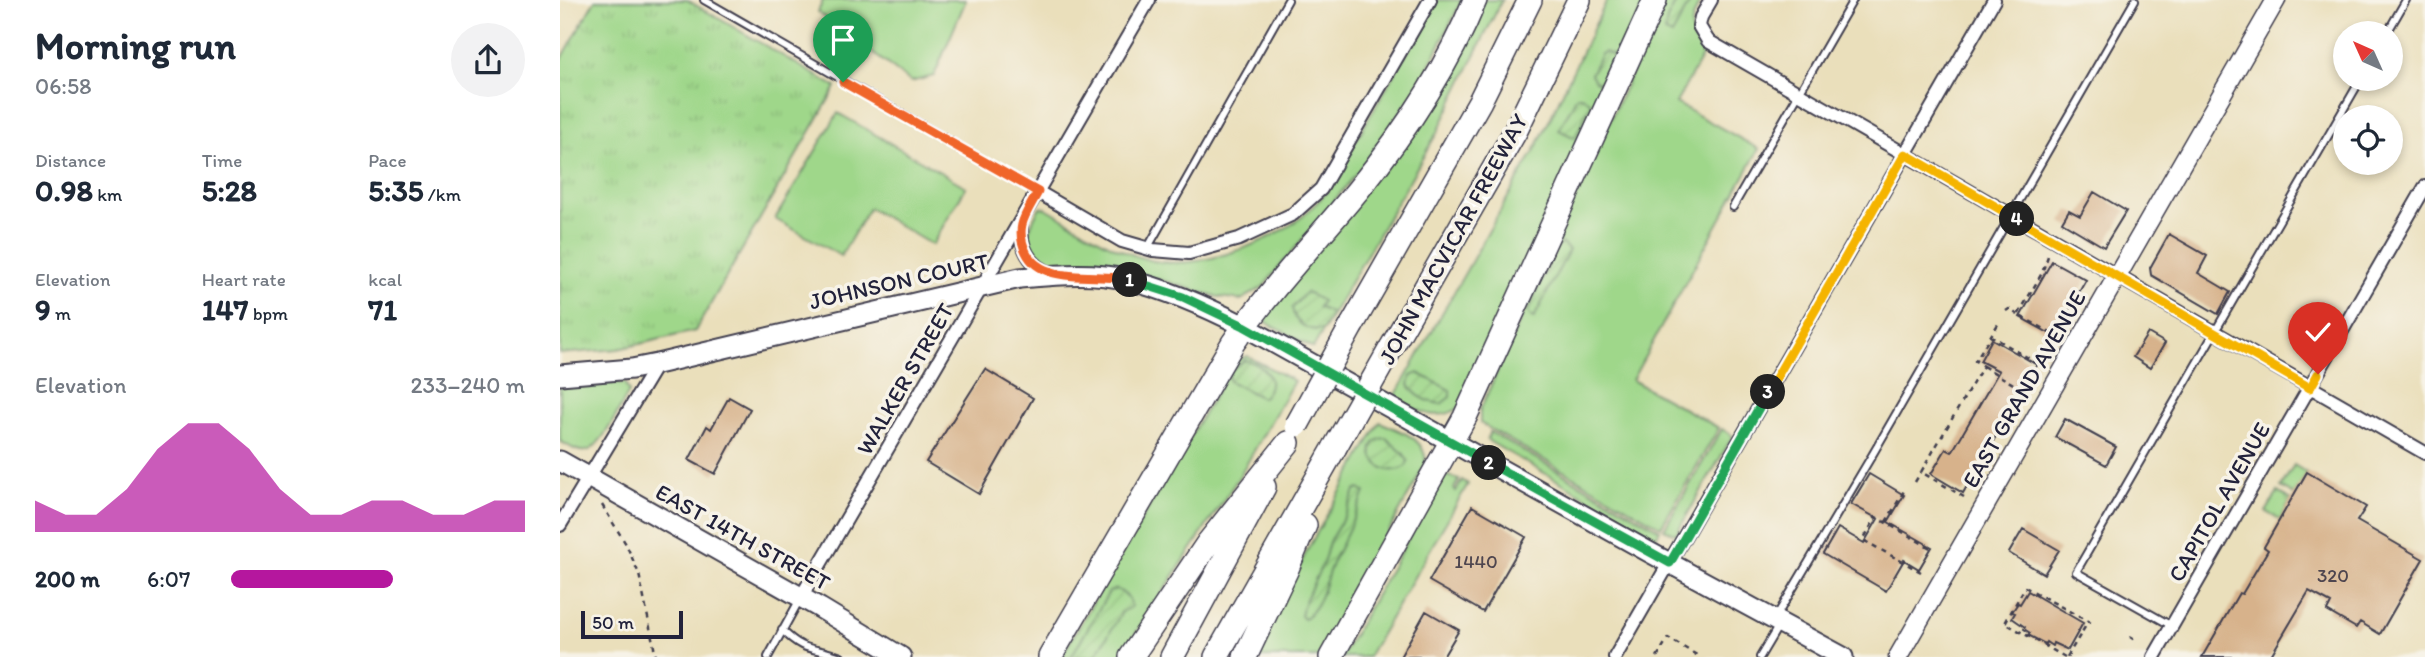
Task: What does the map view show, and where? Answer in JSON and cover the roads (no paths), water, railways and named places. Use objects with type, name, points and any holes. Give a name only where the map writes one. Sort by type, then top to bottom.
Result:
[{"type":"highway","points":[[1050,657],[1244,326],[1394,143],[1430,89],[1475,0]]},
{"type":"highway","name":"JOHN MACVICAR FREEWAY","points":[[1172,657],[1352,325],[1480,101],[1530,0]]},
{"type":"highway","name":"JOHN MACVICAR FREEWAY","points":[[1216,657],[1516,130],[1579,0]]},
{"type":"highway","points":[[1331,657],[1452,442],[1655,0]]},
{"type":"highway","points":[[1131,657],[1208,542],[1292,434]]},
{"type":"highway","points":[[1245,657],[1286,571],[1335,447]]},
{"type":"main road","name":"EAST GRAND AVENUE","points":[[1898,657],[2276,0]]},
{"type":"main road","name":"JOHNSON COURT","points":[[560,374],[632,369],[657,364],[1020,278],[1091,275],[1127,279],[1183,297],[1244,326],[1843,657]]},
{"type":"main road","name":"EAST 14TH STREET","points":[[560,461],[801,597],[901,657]]},
{"type":"street","name":"WALKER STREET","points":[[801,597],[1149,0]]},
{"type":"street","points":[[1038,192],[1122,241],[1147,249],[1189,253],[1239,239],[1293,214],[1321,189],[1430,0]]},
{"type":"street","points":[[1711,0],[1699,26],[1712,43],[2425,453]]},
{"type":"street","points":[[1615,657],[1994,0]]},
{"type":"street","name":"CAPITOL AVENUE","points":[[2154,657],[2425,187]]},
{"type":"street","points":[[1021,221],[1021,236],[1031,262],[1055,275]]},
{"type":"street","points":[[560,525],[657,364]]},
{"type":"lane","points":[[704,0],[1038,192]]},
{"type":"lane","points":[[1147,249],[1288,0]]},
{"type":"lane","points":[[1733,207],[1853,0]]},
{"type":"lane","points":[[1760,657],[1778,620],[2135,0]]},
{"type":"lane","points":[[2394,21],[2406,0]]},
{"type":"lane","points":[[2172,626],[2076,572],[2354,91]]},
{"type":"lane","points":[[768,657],[801,597]]},
{"type":"lane","points":[[782,630],[800,646],[841,657]]}]
